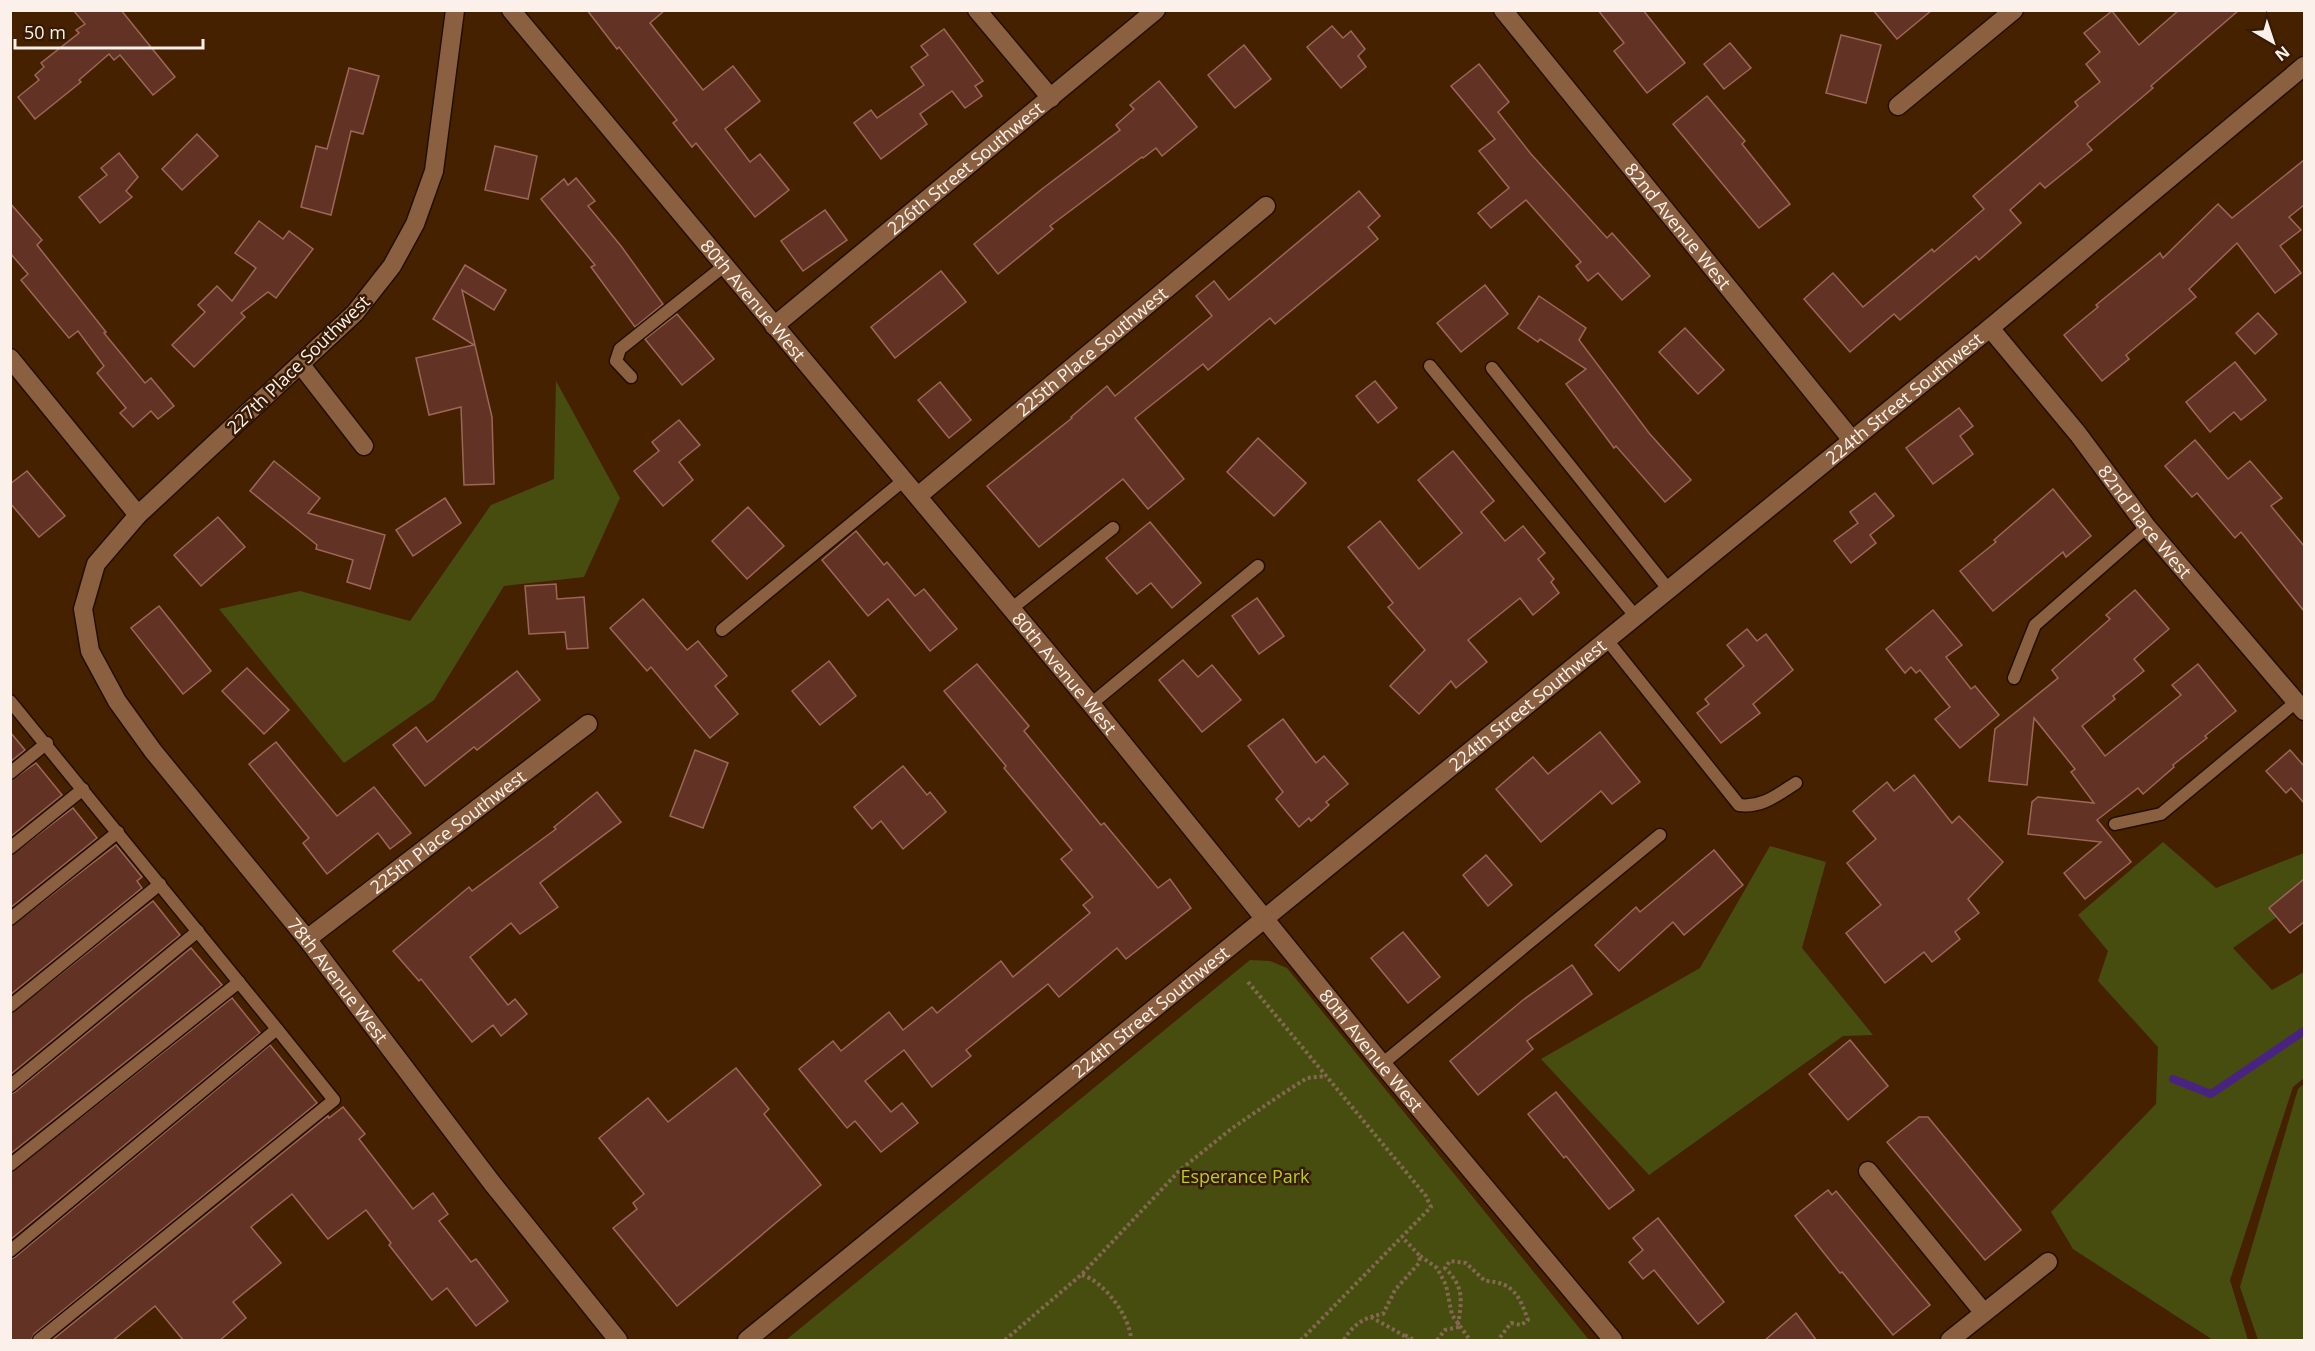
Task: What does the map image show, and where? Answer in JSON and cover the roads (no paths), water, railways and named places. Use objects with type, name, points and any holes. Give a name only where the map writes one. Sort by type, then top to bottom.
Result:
[{"type":"street","name":"227th Place Southwest","points":[[83,609],[96,564],[138,514],[355,313],[392,266],[415,224],[434,171],[455,10]]},
{"type":"street","name":"80th Avenue West","points":[[511,10],[1091,704],[1382,1064],[1613,1341]]},
{"type":"street","points":[[977,10],[1051,98]]},
{"type":"street","name":"226th Street Southwest","points":[[774,326],[1156,10]]},
{"type":"street","name":"82nd Avenue West","points":[[1503,10],[1852,440]]},
{"type":"street","points":[[1898,106],[2014,10]]},
{"type":"street","name":"224th Street Southwest","points":[[747,1341],[1990,328],[2304,66]]},
{"type":"street","name":"225th Place Southwest","points":[[918,496],[1266,206]]},
{"type":"street","name":"82nd Place West","points":[[1990,328],[2078,434],[2147,527],[2300,707]]},
{"type":"street","points":[[10,358],[138,514]]},
{"type":"street","points":[[301,365],[364,446]]},
{"type":"street","name":"78th Avenue West","points":[[83,609],[90,651],[117,700],[153,752],[307,939],[492,1183],[618,1341]]},
{"type":"street","name":"225th Place Southwest","points":[[307,939],[588,724]]},
{"type":"street","points":[[1868,1171],[1984,1313]]},
{"type":"street","points":[[1950,1341],[2048,1262]]},
{"type":"lane","points":[[631,377],[616,361],[620,350],[724,266]]},
{"type":"lane","points":[[1430,366],[1636,617]]},
{"type":"lane","points":[[1492,368],[1669,590]]},
{"type":"lane","points":[[722,630],[904,480]]},
{"type":"lane","points":[[2014,678],[2035,625],[2147,527]]},
{"type":"lane","points":[[1011,609],[1113,528]]},
{"type":"lane","points":[[1091,704],[1257,566]]},
{"type":"lane","points":[[1606,640],[1738,805],[1750,807],[1768,802],[1796,783]]},
{"type":"lane","points":[[10,701],[47,743],[334,1100],[39,1341]]},
{"type":"lane","points":[[2115,824],[2161,814],[2300,707]]},
{"type":"lane","points":[[10,773],[47,743]]},
{"type":"lane","points":[[10,848],[83,789]]},
{"type":"lane","points":[[10,919],[118,832]]},
{"type":"lane","points":[[1382,1064],[1660,835]]},
{"type":"lane","points":[[10,1006],[160,884]]},
{"type":"lane","points":[[10,1086],[198,932]]},
{"type":"lane","points":[[10,1165],[239,982]]},
{"type":"lane","points":[[10,1251],[277,1029]]},
{"type":"waterway","points":[[2173,1079],[2211,1094],[2304,1031]]},
{"type":"park label","name":"Esperance Park","points":[[1245,1176]]}]
